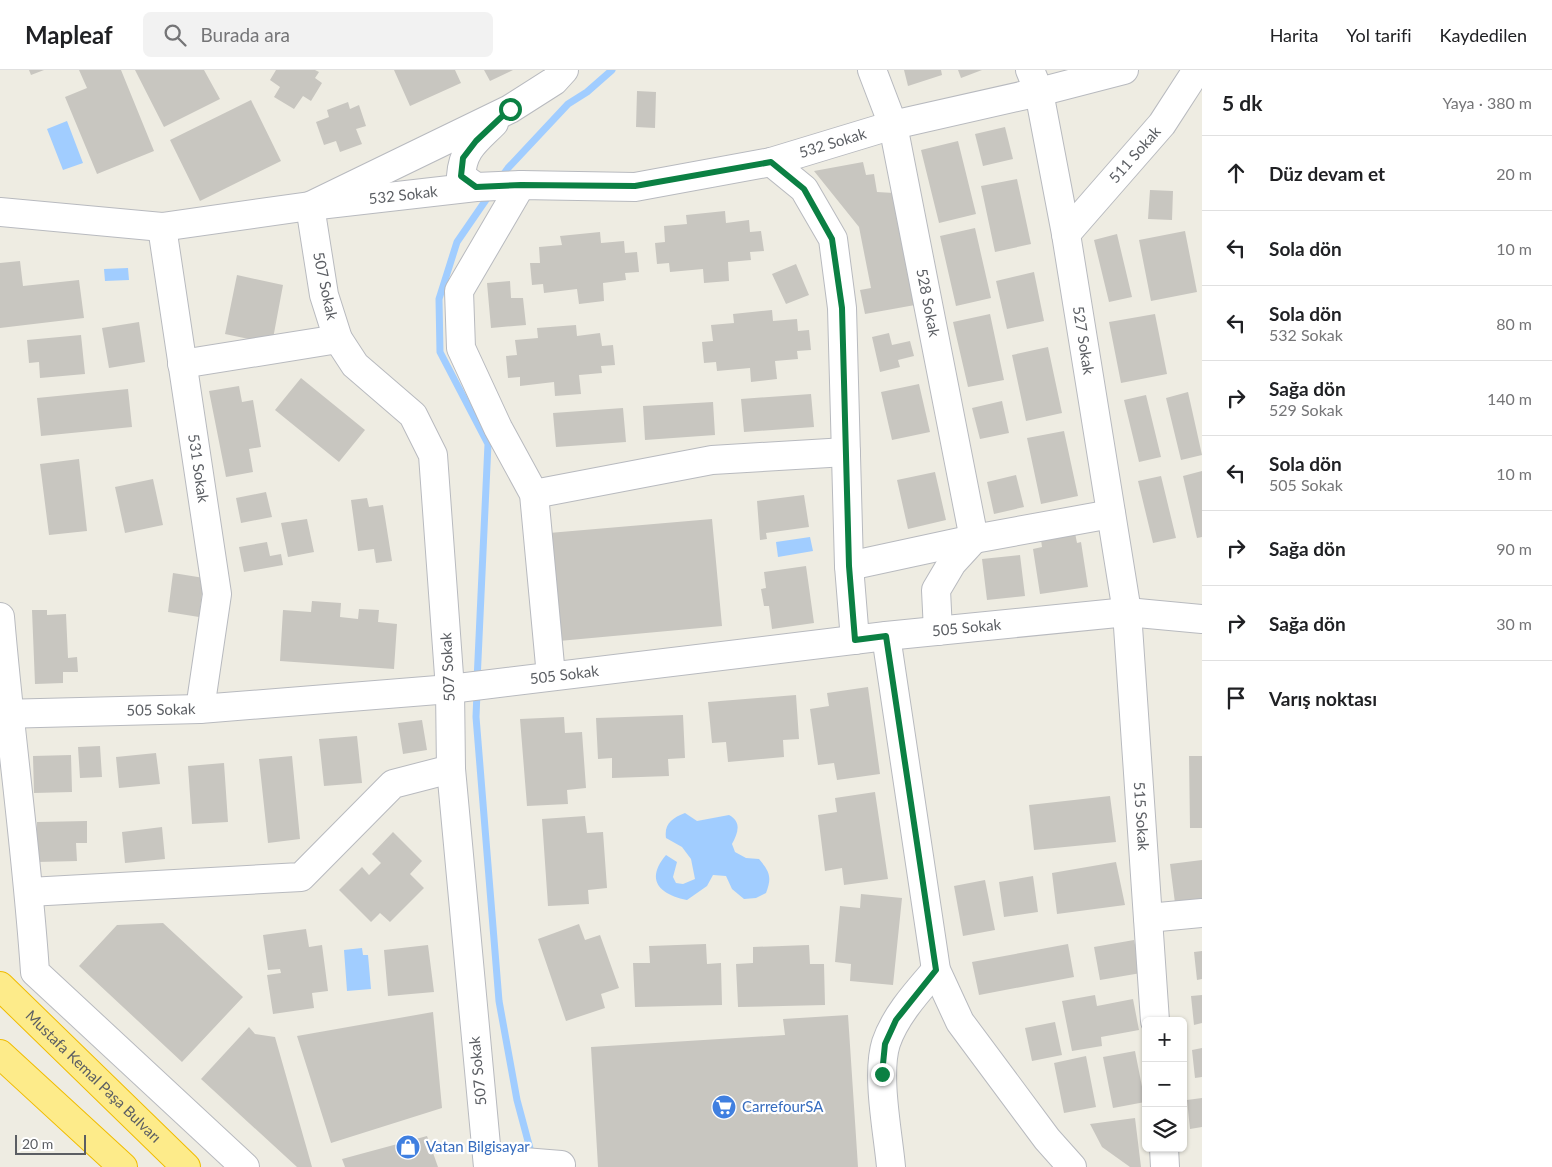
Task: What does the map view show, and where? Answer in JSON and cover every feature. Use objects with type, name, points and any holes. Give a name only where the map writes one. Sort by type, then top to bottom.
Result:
[{"type":"highway","name":"Mustafa Kemal Paşa Bulvarı","points":[[0,986],[186,1167]]},
{"type":"highway","points":[[0,1054],[123,1167]]},
{"type":"highway","points":[[57,1106],[112,1167]]},
{"type":"street","points":[[310,206],[510,109],[554,81],[564,70]]},
{"type":"street","name":"528 Sokak","points":[[872,70],[892,125],[974,539]]},
{"type":"street","name":"532 Sokak","points":[[0,212],[162,227],[310,206],[476,187],[521,185],[635,186],[771,162],[1034,81],[1124,70]]},
{"type":"street","name":"511 Sokak","points":[[1066,234],[1162,124],[1197,70]]},
{"type":"street","name":"527 Sokak","points":[[1034,81],[1066,234],[1127,612]]},
{"type":"street","points":[[1162,124],[1202,81]]},
{"type":"street","points":[[476,187],[461,176],[463,158],[476,141],[510,109]]},
{"type":"street","points":[[771,162],[804,189],[832,239],[842,308],[849,566],[855,640]]},
{"type":"street","points":[[521,185],[459,291],[461,348],[498,428],[534,494],[551,676]]},
{"type":"street","name":"507 Sokak","points":[[310,206],[324,295],[338,339],[355,365],[413,415],[433,455],[450,688],[451,769],[499,1165]]},
{"type":"street","name":"531 Sokak","points":[[162,227],[217,594],[200,709]]},
{"type":"street","points":[[182,364],[338,339]]},
{"type":"street","points":[[534,494],[712,460],[846,452]]},
{"type":"street","points":[[849,566],[974,539],[1111,514]]},
{"type":"street","points":[[938,631],[936,590],[952,564],[974,539]]},
{"type":"street","name":"505 Sokak","points":[[4,715],[200,709],[450,688],[886,636],[1127,612],[1202,619]]},
{"type":"street","name":"515 Sokak","points":[[1127,612],[1155,1017]]},
{"type":"street","points":[[0,617],[4,715],[29,892],[35,972],[245,1167]]},
{"type":"street","points":[[886,636],[936,970],[960,1022],[1047,1139],[1072,1167]]},
{"type":"street","points":[[29,892],[302,877],[393,784],[451,769]]},
{"type":"street","points":[[1148,918],[1202,912]]},
{"type":"street","points":[[891,1167],[882,1074],[885,1044],[896,1020],[936,970]]},
{"type":"street","points":[[1164,1152],[1165,1167]]},
{"type":"street","points":[[499,1165],[561,1165]]},
{"type":"water","points":[[67,121],[83,163],[63,170],[47,129]]},
{"type":"water","points":[[128,268],[129,280],[105,281],[104,269]]},
{"type":"water","points":[[810,537],[813,551],[778,557],[776,542]]},
{"type":"water","points":[[685,813],[697,821],[729,815],[733,818],[738,828],[732,844],[735,852],[746,858],[759,859],[763,864],[769,875],[766,893],[756,898],[744,899],[732,889],[726,876],[713,875],[707,886],[687,900],[663,890],[658,885],[656,872],[666,855],[677,862],[673,877],[676,883],[683,884],[695,879],[691,859],[682,847],[666,838],[666,829],[670,822]]},
{"type":"water","points":[[362,948],[363,955],[368,955],[371,989],[347,991],[344,950]]},
{"type":"building","points":[[29,70],[44,70],[31,75]]},
{"type":"building","points":[[79,70],[121,70],[154,151],[97,174],[65,97],[87,88]]},
{"type":"building","points":[[135,70],[204,70],[220,99],[164,127]]},
{"type":"building","points":[[276,70],[315,70],[319,72],[315,78],[322,83],[311,101],[303,96],[294,109],[274,97],[280,87],[270,80]]},
{"type":"building","points":[[394,70],[455,70],[461,83],[410,106]]},
{"type":"building","points":[[484,70],[513,70],[490,81]]},
{"type":"building","points":[[904,70],[941,70],[942,75],[908,86]]},
{"type":"building","points":[[958,70],[982,70],[961,78]]},
{"type":"building","points":[[637,91],[656,92],[655,128],[636,127]]},
{"type":"building","points":[[251,100],[281,161],[200,201],[170,140]]},
{"type":"building","points":[[348,102],[350,109],[359,105],[366,126],[356,129],[362,144],[340,152],[336,141],[324,145],[316,122],[329,117],[327,110]]},
{"type":"building","points":[[1005,127],[1013,159],[983,166],[975,134]]},
{"type":"building","points":[[958,141],[976,214],[939,223],[921,150]]},
{"type":"building","points":[[863,162],[866,175],[874,174],[877,192],[894,193],[915,305],[865,314],[860,290],[871,288],[859,227],[814,171]]},
{"type":"building","points":[[1017,179],[1031,244],[995,252],[981,186]]},
{"type":"building","points":[[1150,190],[1173,191],[1172,220],[1148,219]]},
{"type":"building","points":[[725,211],[726,223],[749,220],[750,232],[761,231],[764,251],[750,252],[751,260],[728,262],[729,281],[704,283],[703,269],[670,272],[669,263],[657,264],[655,243],[665,242],[664,226],[687,224],[686,215]]},
{"type":"building","points":[[975,228],[991,298],[956,306],[940,236]]},
{"type":"building","points":[[1185,231],[1197,292],[1151,301],[1139,240]]},
{"type":"building","points":[[600,232],[601,243],[624,241],[625,253],[637,252],[639,272],[625,273],[626,280],[603,283],[604,301],[579,304],[577,289],[544,293],[543,284],[532,285],[530,263],[540,263],[539,247],[562,245],[560,236]]},
{"type":"building","points":[[1117,234],[1132,297],[1109,302],[1094,240]]},
{"type":"building","points":[[20,261],[23,286],[79,280],[84,318],[0,328],[0,263]]},
{"type":"building","points":[[796,264],[809,295],[786,304],[772,274]]},
{"type":"building","points":[[1034,272],[1044,321],[1007,329],[996,281]]},
{"type":"building","points":[[237,275],[283,285],[272,344],[225,334]]},
{"type":"building","points":[[510,281],[511,298],[523,298],[526,325],[491,328],[487,283]]},
{"type":"building","points":[[772,310],[773,321],[797,319],[798,331],[809,330],[811,350],[797,351],[798,359],[775,361],[777,379],[751,382],[750,368],[717,371],[716,362],[704,363],[702,342],[713,341],[711,325],[734,323],[733,314]]},
{"type":"building","points":[[990,314],[1004,380],[968,387],[953,322]]},
{"type":"building","points":[[1155,314],[1167,374],[1121,383],[1109,322]]},
{"type":"building","points":[[139,322],[145,362],[109,368],[102,328]]},
{"type":"building","points":[[576,325],[577,336],[600,333],[602,346],[613,345],[615,365],[601,366],[602,373],[579,375],[581,394],[555,396],[554,382],[520,386],[520,377],[508,378],[506,356],[517,355],[515,340],[538,338],[537,328]]},
{"type":"building","points":[[889,333],[892,345],[910,341],[914,356],[898,360],[900,367],[880,372],[872,337]]},
{"type":"building","points":[[81,335],[85,374],[40,378],[39,362],[29,363],[27,340]]},
{"type":"building","points":[[1048,347],[1062,413],[1026,421],[1012,355]]},
{"type":"building","points":[[301,378],[365,430],[339,462],[275,410]]},
{"type":"building","points":[[919,384],[930,432],[892,440],[881,392]]},
{"type":"building","points":[[239,386],[242,402],[253,400],[261,447],[249,449],[253,472],[226,477],[209,391]]},
{"type":"building","points":[[128,389],[132,427],[41,436],[37,398]]},
{"type":"building","points":[[1188,392],[1202,455],[1181,460],[1166,398]]},
{"type":"building","points":[[811,394],[814,427],[744,432],[741,399]]},
{"type":"building","points":[[1146,395],[1161,457],[1139,462],[1124,400]]},
{"type":"building","points":[[1002,401],[1009,433],[980,439],[972,408]]},
{"type":"building","points":[[713,402],[715,435],[645,440],[643,406]]},
{"type":"building","points":[[623,408],[626,442],[556,447],[553,413]]},
{"type":"building","points":[[1064,431],[1078,496],[1041,504],[1027,438]]},
{"type":"building","points":[[79,459],[87,531],[49,535],[40,464]]},
{"type":"building","points":[[1202,471],[1202,537],[1197,538],[1183,476]]},
{"type":"building","points":[[935,472],[946,520],[908,529],[897,480]]},
{"type":"building","points":[[1016,475],[1024,507],[994,514],[987,482]]},
{"type":"building","points":[[1161,476],[1176,538],[1153,543],[1138,481]]},
{"type":"building","points":[[153,479],[163,525],[125,533],[115,487]]},
{"type":"building","points":[[266,492],[272,517],[241,523],[236,498]]},
{"type":"building","points":[[804,495],[809,527],[766,533],[767,539],[760,540],[757,501]]},
{"type":"building","points":[[367,498],[369,507],[383,505],[392,561],[376,563],[374,549],[358,551],[351,500]]},
{"type":"building","points":[[307,519],[314,552],[288,557],[281,523]]},
{"type":"building","points":[[712,519],[722,626],[559,641],[549,533]]},
{"type":"building","points":[[1074,528],[1077,543],[1081,542],[1088,587],[1040,594],[1033,549],[1042,547],[1040,533]]},
{"type":"building","points":[[267,542],[270,556],[281,554],[283,565],[244,572],[239,547]]},
{"type":"building","points":[[1020,555],[1025,596],[987,600],[982,559]]},
{"type":"building","points":[[806,566],[814,623],[772,629],[769,606],[764,606],[761,589],[766,588],[764,572]]},
{"type":"building","points":[[173,573],[204,578],[199,617],[168,612]]},
{"type":"building","points":[[312,601],[341,603],[340,617],[358,619],[359,609],[379,610],[378,622],[397,624],[394,669],[280,661],[283,610],[311,612]]},
{"type":"building","points":[[32,610],[47,610],[47,615],[66,614],[68,658],[77,657],[78,672],[63,672],[63,683],[35,684]]},
{"type":"building","points":[[868,687],[880,774],[837,780],[834,763],[818,765],[810,709],[829,706],[827,693]]},
{"type":"building","points":[[796,695],[799,739],[783,740],[784,757],[728,762],[726,742],[712,743],[708,702]]},
{"type":"building","points":[[683,715],[685,758],[668,759],[669,776],[612,778],[612,758],[598,759],[596,718]]},
{"type":"building","points":[[564,717],[565,733],[582,732],[586,788],[567,790],[568,804],[527,806],[520,719]]},
{"type":"building","points":[[422,720],[427,750],[403,754],[398,723]]},
{"type":"building","points":[[357,736],[362,783],[324,786],[319,739]]},
{"type":"building","points":[[100,746],[102,777],[80,778],[78,747]]},
{"type":"building","points":[[156,753],[160,784],[119,788],[116,757]]},
{"type":"building","points":[[71,755],[72,792],[34,793],[33,756]]},
{"type":"building","points":[[292,756],[300,839],[268,843],[259,759]]},
{"type":"building","points":[[1189,756],[1202,756],[1202,828],[1190,828]]},
{"type":"building","points":[[224,763],[228,822],[192,824],[188,766]]},
{"type":"building","points":[[875,792],[888,879],[844,885],[842,868],[825,871],[818,815],[837,812],[835,798]]},
{"type":"building","points":[[1110,796],[1116,842],[1034,850],[1029,805]]},
{"type":"building","points":[[585,816],[587,833],[603,832],[607,888],[588,890],[589,904],[548,906],[542,819]]},
{"type":"building","points":[[87,821],[87,843],[76,843],[77,861],[37,862],[37,822]]},
{"type":"building","points":[[162,827],[165,859],[125,863],[122,832]]},
{"type":"building","points":[[393,832],[422,861],[410,874],[424,888],[390,922],[380,913],[371,922],[339,890],[362,867],[369,875],[381,863],[372,854]]},
{"type":"building","points":[[1202,860],[1202,900],[1175,903],[1170,864]]},
{"type":"building","points":[[1116,862],[1125,905],[1057,914],[1052,873]]},
{"type":"building","points":[[1033,876],[1038,912],[1004,917],[999,882]]},
{"type":"building","points":[[985,880],[995,930],[963,936],[954,886]]},
{"type":"building","points":[[861,894],[902,898],[893,985],[850,981],[851,964],[835,962],[840,906],[860,908]]},
{"type":"building","points":[[163,923],[243,997],[182,1062],[79,966],[117,925]]},
{"type":"building","points":[[579,924],[585,940],[600,935],[619,988],[601,994],[605,1008],[566,1021],[538,939]]},
{"type":"building","points":[[306,929],[309,947],[322,945],[328,991],[312,993],[314,1008],[273,1014],[267,975],[281,973],[280,969],[268,970],[263,935]]},
{"type":"building","points":[[1134,940],[1141,973],[1100,980],[1094,947]]},
{"type":"building","points":[[706,944],[707,964],[721,963],[722,1005],[635,1007],[633,963],[650,963],[649,946]]},
{"type":"building","points":[[1068,944],[1074,977],[979,995],[972,962]]},
{"type":"building","points":[[428,945],[434,992],[388,996],[384,950]]},
{"type":"building","points":[[809,945],[810,964],[824,964],[825,1005],[738,1007],[736,964],[753,963],[753,947]]},
{"type":"building","points":[[1202,951],[1202,979],[1197,980],[1194,952]]},
{"type":"building","points":[[1095,995],[1097,1006],[1133,999],[1139,1030],[1101,1037],[1102,1046],[1072,1051],[1062,1001]]},
{"type":"building","points":[[1202,995],[1202,1023],[1194,1025],[1191,996]]},
{"type":"building","points":[[433,1012],[442,1108],[331,1143],[297,1036]]},
{"type":"building","name":"CarrefourSA","points":[[848,1015],[858,1167],[598,1167],[591,1047],[785,1035],[783,1019]]},
{"type":"building","points":[[1055,1022],[1062,1055],[1032,1061],[1025,1028]]},
{"type":"building","points":[[249,1027],[255,1034],[275,1037],[312,1167],[297,1167],[201,1079]]},
{"type":"building","points":[[1202,1048],[1202,1077],[1195,1078],[1192,1050]]},
{"type":"building","points":[[1135,1051],[1142,1087],[1142,1103],[1113,1108],[1103,1057]]},
{"type":"building","points":[[1086,1056],[1096,1107],[1064,1113],[1054,1063]]},
{"type":"building","points":[[1202,1098],[1202,1127],[1190,1129],[1187,1100]]},
{"type":"building","points":[[1135,1118],[1141,1167],[1130,1167],[1102,1147],[1090,1124]]},
{"type":"building","name":"Vatan Bilgisayar","points":[[427,1136],[438,1167],[345,1167],[342,1159]]},
{"type":"waterway","points":[[500,179],[568,104],[587,92],[612,70]]},
{"type":"waterway","points":[[477,681],[488,444],[440,352],[439,299],[457,242],[490,194]]},
{"type":"waterway","points":[[477,692],[476,717],[499,1001],[517,1100],[532,1156]]},
{"type":"place","name":"CarrefourSA","points":[[724,1107]]},
{"type":"place","name":"Vatan Bilgisayar","points":[[408,1147]]},
{"type":"route","points":[[510,109],[476,141],[463,158],[461,176],[476,187],[521,185],[635,186],[771,162],[804,189],[832,239],[842,308],[849,566],[855,640],[886,636],[936,970],[896,1020],[885,1044],[882,1074]]}]
